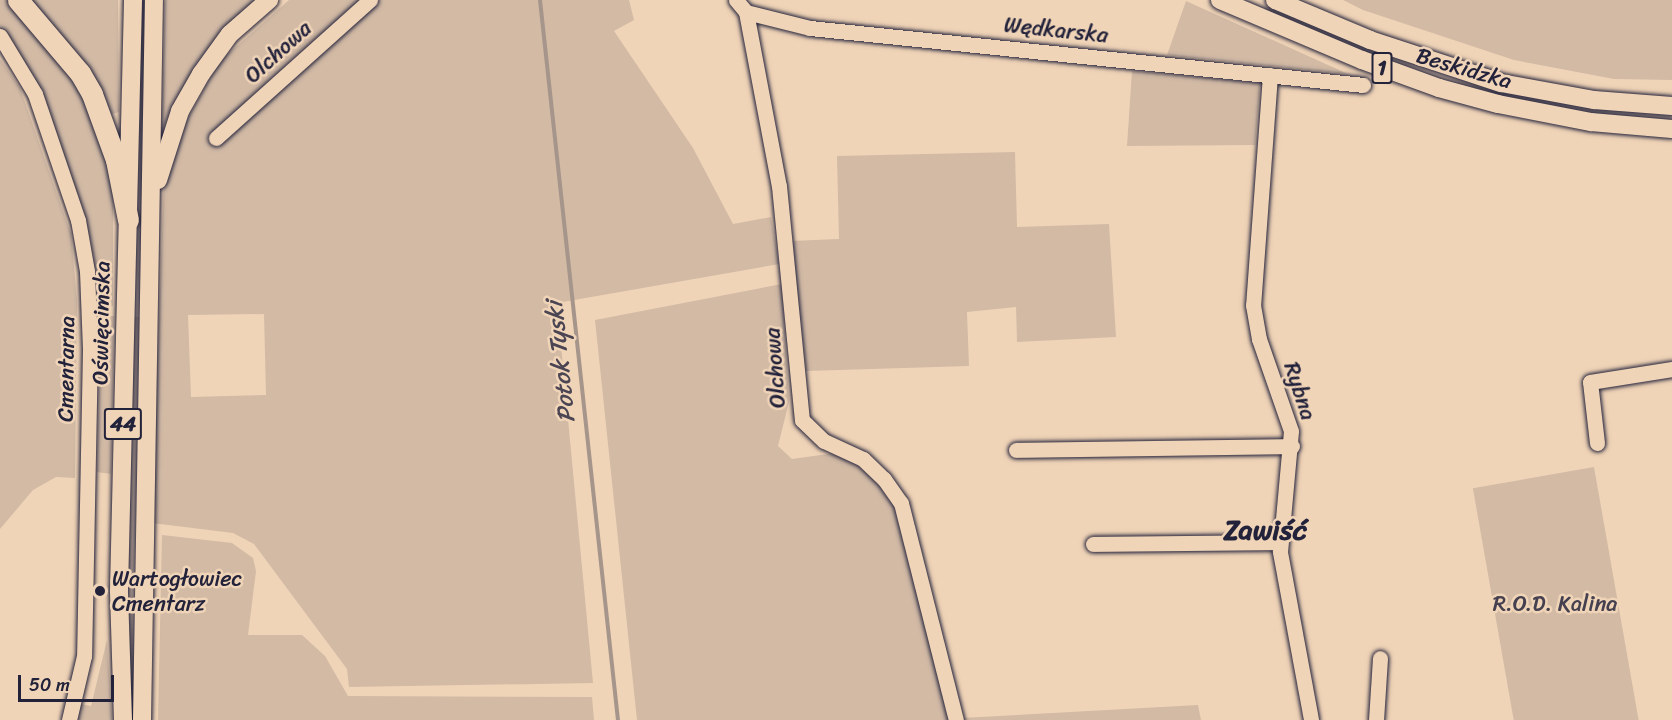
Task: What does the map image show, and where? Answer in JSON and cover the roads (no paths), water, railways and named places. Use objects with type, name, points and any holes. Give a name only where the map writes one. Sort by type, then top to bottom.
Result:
[{"type":"highway","points":[[18,0],[80,73],[92,94],[116,160],[128,220]]},
{"type":"main road","name":"Oświęcimska","points":[[123,720],[118,590],[133,0]]},
{"type":"main road","name":"44","points":[[142,720],[154,0]]},
{"type":"main road","points":[[150,213],[180,111],[201,74],[231,34],[268,0]]},
{"type":"main road","name":"Beskidzka","points":[[1220,0],[1362,60],[1439,88],[1591,122],[1672,129]]},
{"type":"main road","name":"Beskidzka","points":[[1275,0],[1370,40],[1501,83],[1594,100],[1672,106]]},
{"type":"street","name":"Olchowa","points":[[216,138],[370,0]]},
{"type":"street","name":"Olchowa","points":[[741,6],[783,214],[802,420],[824,441],[863,459],[884,479],[901,503],[956,720]]},
{"type":"street","name":"Wędkarska","points":[[741,6],[810,28],[1364,85]]},
{"type":"street","name":"Cmentarna","points":[[0,36],[35,94],[68,183],[87,271],[90,349],[84,646],[69,720]]},
{"type":"street","name":"Rybna","points":[[1270,75],[1254,305],[1259,339],[1289,420],[1292,446],[1280,542],[1311,720]]},
{"type":"street","points":[[1597,443],[1590,382],[1672,369]]},
{"type":"street","points":[[1016,450],[1292,446]]},
{"type":"street","points":[[1093,544],[1280,542]]},
{"type":"street","points":[[1376,720],[1380,658]]},
{"type":"waterway","name":"Potok Tyski","points":[[540,0],[618,720]]},
{"type":"place","name":"Wartogłowiec Cmentarz","points":[[100,591]]},
{"type":"district","name":"Zawiść","points":[[1265,530]]},
{"type":"park label","name":"R.O.D. Kalina","points":[[1555,604]]}]
